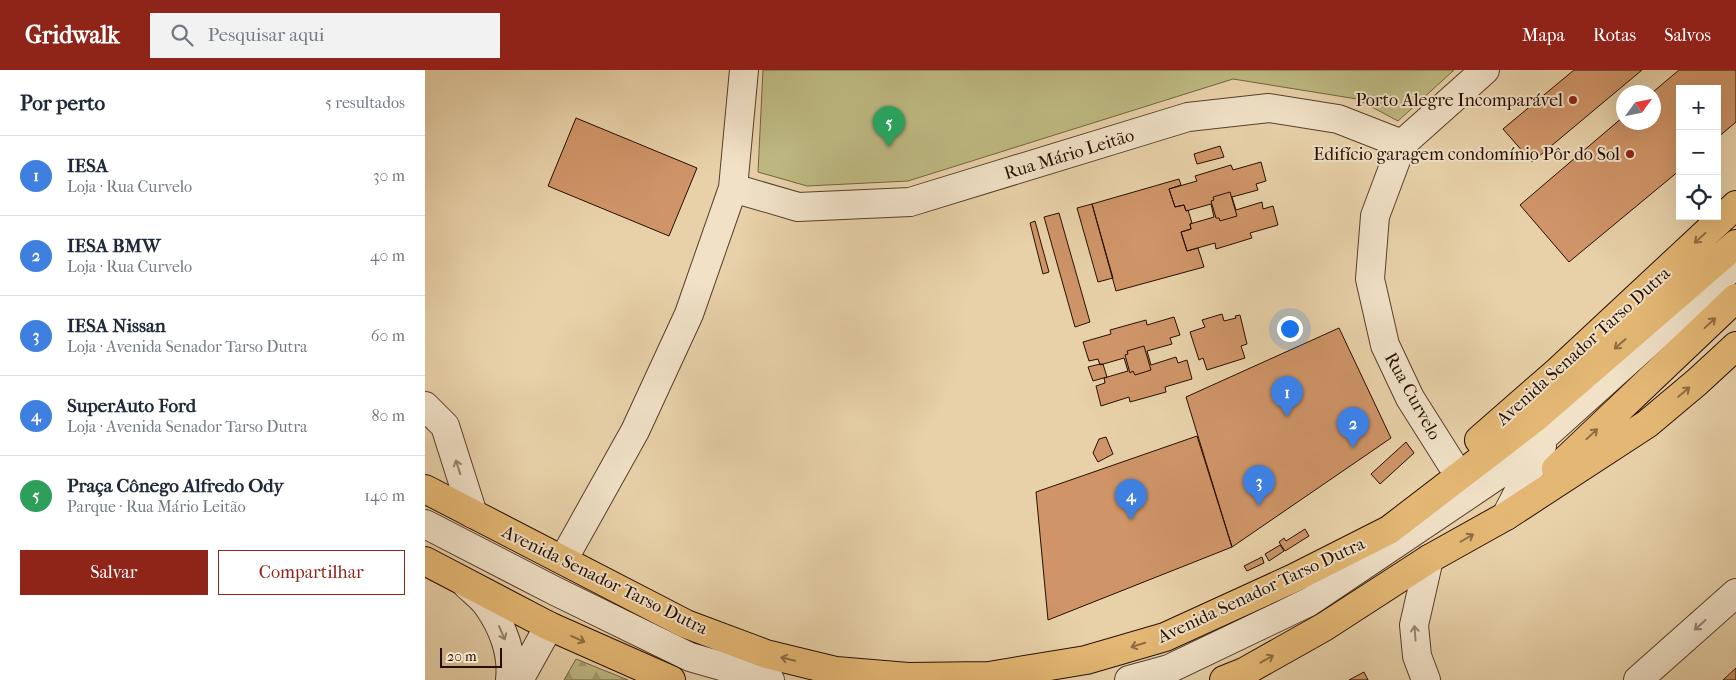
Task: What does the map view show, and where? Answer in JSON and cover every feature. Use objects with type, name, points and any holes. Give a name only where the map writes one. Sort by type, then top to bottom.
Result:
[{"type":"main road","name":"Avenida Senador Tarso Dutra","points":[[1389,530],[1451,463],[1558,372],[1736,205]]},
{"type":"main road","name":"Avenida Senador Tarso Dutra","points":[[425,489],[686,624],[766,654],[836,671],[908,676],[989,676],[1086,660],[1165,637],[1294,578],[1389,530],[1535,418],[1736,244]]},
{"type":"main road","points":[[1505,516],[1736,298]]},
{"type":"main road","points":[[1224,680],[1244,672],[1324,627],[1429,559],[1505,516],[1647,424],[1736,346]]},
{"type":"main road","points":[[425,561],[549,626],[671,680]]},
{"type":"street","points":[[563,560],[635,431],[685,323],[733,188],[744,70]]},
{"type":"street","name":"Rua Curvelo","points":[[1451,463],[1410,398],[1385,345],[1370,279],[1375,216],[1403,144],[1485,70]]},
{"type":"street","name":"Rua Mário Leitão","points":[[733,188],[799,207],[910,202],[1188,117],[1269,108],[1338,119],[1403,144]]},
{"type":"street","points":[[1129,680],[1169,669],[1309,602],[1511,466],[1736,264]]},
{"type":"street","points":[[425,406],[445,426],[473,514]]},
{"type":"street","points":[[1505,516],[1550,432]]},
{"type":"street","points":[[425,524],[555,591],[690,657],[770,680]]},
{"type":"street","points":[[1426,680],[1417,656],[1414,625],[1429,559]]},
{"type":"street","points":[[463,581],[488,605],[505,637],[511,668],[509,680]]},
{"type":"street","points":[[1638,680],[1736,593]]},
{"type":"street","points":[[519,680],[549,626]]},
{"type":"green space","points":[[763,70],[1454,70],[1398,121],[1357,99],[1233,79],[908,181],[807,186],[758,172]]},
{"type":"green space","points":[[576,659],[628,680],[564,680]]},
{"type":"building","name":"Porto Alegre Incomparável","points":[[1574,70],[1642,70],[1624,85],[1616,85],[1616,92],[1532,162],[1503,129]]},
{"type":"building","name":"Edifício garagem condomínio Pôr do Sol","points":[[1679,70],[1736,70],[1736,122],[1721,135],[1721,85],[1676,85],[1676,173],[1569,262],[1520,205],[1616,123],[1616,130],[1661,130],[1661,85]]},
{"type":"building","points":[[576,118],[697,168],[669,236],[548,186]]},
{"type":"building","points":[[1220,146],[1224,157],[1197,164],[1194,154]]},
{"type":"building","points":[[1261,162],[1266,181],[1256,184],[1258,190],[1232,197],[1236,210],[1262,202],[1263,209],[1273,206],[1278,225],[1250,233],[1252,238],[1216,249],[1215,243],[1187,251],[1181,232],[1191,229],[1190,224],[1214,217],[1211,204],[1186,211],[1184,205],[1175,207],[1169,189],[1197,181],[1195,176],[1231,165],[1233,170]]},
{"type":"building","points":[[1179,179],[1181,185],[1169,189],[1175,207],[1184,205],[1186,211],[1188,210],[1192,223],[1190,224],[1191,229],[1181,232],[1187,251],[1198,248],[1204,267],[1116,291],[1092,204]]},
{"type":"building","points":[[1230,192],[1237,216],[1220,221],[1219,218],[1216,218],[1211,201],[1214,200],[1213,197]]},
{"type":"building","points":[[1092,204],[1113,278],[1098,282],[1077,208]]},
{"type":"building","points":[[1059,213],[1090,322],[1075,327],[1044,217]]},
{"type":"building","points":[[1035,221],[1049,272],[1043,274],[1030,223]]},
{"type":"building","points":[[1222,314],[1224,321],[1240,315],[1247,344],[1241,346],[1245,358],[1207,370],[1203,358],[1199,360],[1190,332],[1205,327],[1202,320]]},
{"type":"building","points":[[1174,317],[1180,335],[1170,338],[1172,344],[1147,351],[1151,365],[1176,357],[1178,363],[1187,360],[1192,379],[1165,387],[1166,392],[1130,402],[1129,397],[1101,406],[1096,386],[1105,383],[1104,378],[1128,371],[1124,358],[1100,365],[1098,359],[1089,361],[1083,342],[1111,334],[1110,330],[1146,320],[1147,325]]},
{"type":"building","points":[[1339,328],[1391,438],[1232,547],[1186,397]]},
{"type":"building","points":[[1144,346],[1151,370],[1135,375],[1133,371],[1130,373],[1125,355],[1128,354],[1127,351]]},
{"type":"building","points":[[1103,364],[1107,377],[1093,381],[1088,367]]},
{"type":"building","points":[[1197,436],[1232,547],[1048,620],[1036,492]]},
{"type":"building","points":[[1106,437],[1113,454],[1098,462],[1093,453],[1099,439]]},
{"type":"building","points":[[1406,442],[1414,453],[1380,484],[1371,474]]},
{"type":"building","points":[[1305,529],[1309,536],[1285,551],[1279,542],[1284,538],[1286,541]]},
{"type":"building","points":[[1280,545],[1284,551],[1269,561],[1265,554]]},
{"type":"building","points":[[1262,557],[1264,563],[1247,571],[1244,566]]},
{"type":"building","points":[[1736,668],[1736,680],[1723,680]]},
{"type":"building","points":[[1364,672],[1368,680],[1349,680]]},
{"type":"place","name":"Porto Alegre Incomparável","points":[[1573,100]]},
{"type":"place","name":"Praça Cônego Alfredo Ody","points":[[889,147]]},
{"type":"place","name":"Edifício garagem condomínio Pôr do Sol","points":[[1630,154]]},
{"type":"place","name":"IESA","points":[[1287,417]]},
{"type":"place","name":"IESA BMW","points":[[1353,448]]},
{"type":"place","name":"IESA Nissan","points":[[1259,506]]},
{"type":"place","name":"SuperAuto Ford","points":[[1131,520]]}]
